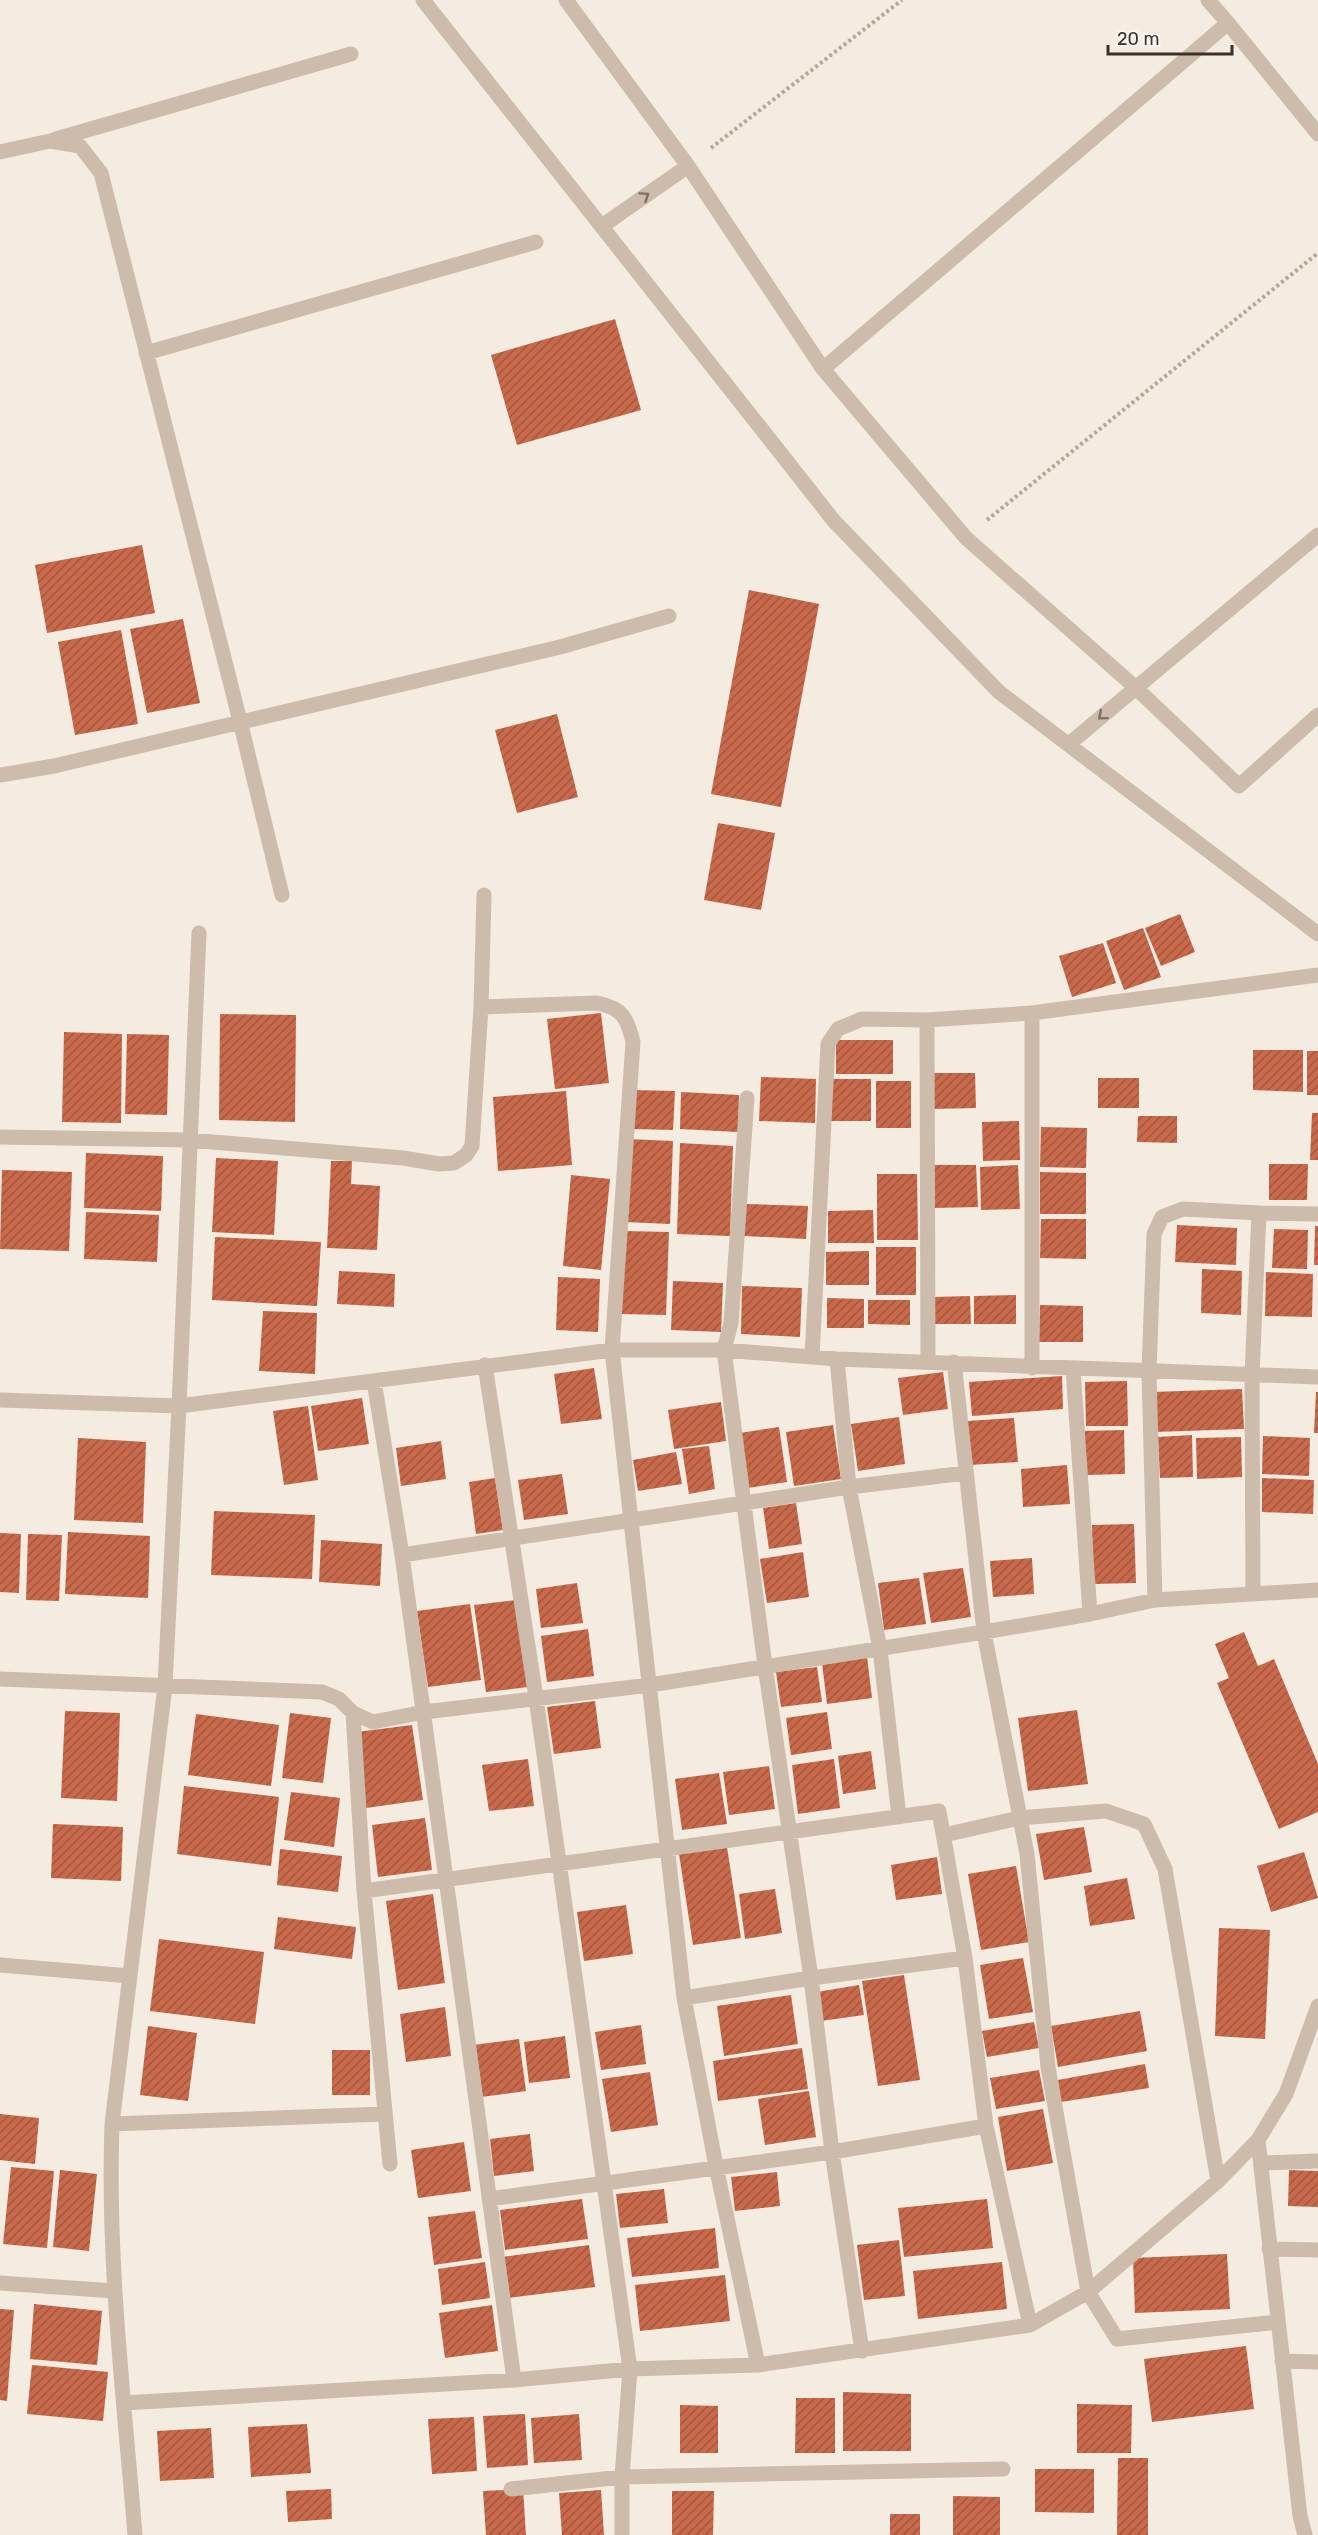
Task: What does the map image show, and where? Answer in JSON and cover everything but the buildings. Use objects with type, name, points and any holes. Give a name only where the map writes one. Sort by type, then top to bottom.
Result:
[{"type":"street","points":[[423,0],[834,521],[999,692],[1318,934]]},
{"type":"street","points":[[566,0],[688,166],[824,369],[966,538],[1136,688],[1239,786],[1318,715]]},
{"type":"street","points":[[1208,0],[1318,134]]},
{"type":"street","points":[[824,369],[1228,23]]},
{"type":"street","points":[[0,152],[50,141],[351,54]]},
{"type":"street","points":[[50,141],[80,146],[101,172],[282,895]]},
{"type":"street","points":[[602,226],[688,166]]},
{"type":"street","points":[[146,353],[536,242]]},
{"type":"street","points":[[1069,744],[1318,535]]},
{"type":"street","points":[[0,775],[54,766],[560,647],[669,616]]},
{"type":"street","points":[[0,1137],[189,1140],[403,1158],[439,1164],[454,1163],[466,1155],[472,1146],[481,1007],[484,895]]},
{"type":"street","points":[[135,2535],[114,2291],[110,2192],[112,2124],[165,1686],[199,933]]},
{"type":"street","points":[[812,1357],[828,1044],[838,1029],[862,1019],[927,1020],[1032,1013],[1318,975]]},
{"type":"street","points":[[481,1007],[597,1003],[615,1007],[628,1023],[633,1042],[612,1350],[684,1998],[716,2166],[758,2365]]},
{"type":"street","points":[[1032,1013],[1032,1368]]},
{"type":"street","points":[[927,1020],[928,1361]]},
{"type":"street","points":[[747,1098],[731,1323],[724,1350],[765,1666],[811,1978],[832,2152],[862,2351]]},
{"type":"street","points":[[1155,1600],[1149,1371],[1154,1234],[1162,1217],[1183,1209],[1259,1214],[1318,1214]]},
{"type":"street","points":[[1253,1594],[1252,1375],[1259,1214]]},
{"type":"street","points":[[0,1400],[179,1406],[612,1350],[724,1350],[837,1359],[954,1362],[1032,1368],[1318,1377]]},
{"type":"street","points":[[837,1359],[849,1487],[880,1649],[899,1817]]},
{"type":"street","points":[[954,1362],[984,1632],[1027,1854],[1048,2067],[1088,2292],[1117,2339],[1278,2322]]},
{"type":"street","points":[[486,1365],[560,1864],[630,2368],[622,2477],[622,2535]]},
{"type":"street","points":[[1073,1369],[1090,1614]]},
{"type":"street","points":[[374,1382],[402,1555],[514,2380]]},
{"type":"street","points":[[402,1555],[849,1487],[966,1473]]},
{"type":"street","points":[[0,1679],[322,1692],[339,1699],[352,1713],[373,1722],[424,1712],[650,1685],[984,1632],[1090,1614],[1155,1600],[1318,1590]]},
{"type":"street","points":[[352,1713],[364,1892],[390,2164]]},
{"type":"street","points":[[364,1892],[939,1811],[965,1958],[986,2126],[1030,2325]]},
{"type":"street","points":[[944,1835],[1019,1818],[1106,1811],[1143,1824],[1165,1869],[1218,2181]]},
{"type":"street","points":[[684,1998],[811,1978],[965,1958]]},
{"type":"street","points":[[0,1965],[130,1976]]},
{"type":"street","points":[[124,2403],[514,2380],[630,2368],[758,2365],[1030,2325],[1088,2292],[1218,2181],[1258,2140],[1286,2094],[1314,2028],[1318,2006]]},
{"type":"street","points":[[112,2124],[386,2114]]},
{"type":"street","points":[[489,2199],[716,2166],[832,2152],[986,2126]]},
{"type":"street","points":[[1258,2140],[1300,2516],[1305,2535]]},
{"type":"street","points":[[1261,2163],[1318,2161]]},
{"type":"street","points":[[1269,2249],[1318,2250]]},
{"type":"street","points":[[0,2283],[114,2291]]},
{"type":"street","points":[[1282,2361],[1318,2362]]},
{"type":"street","points":[[511,2489],[622,2477],[1003,2469]]},
{"type":"path","points":[[688,166],[902,0]]},
{"type":"path","points":[[966,538],[1318,253]]}]
